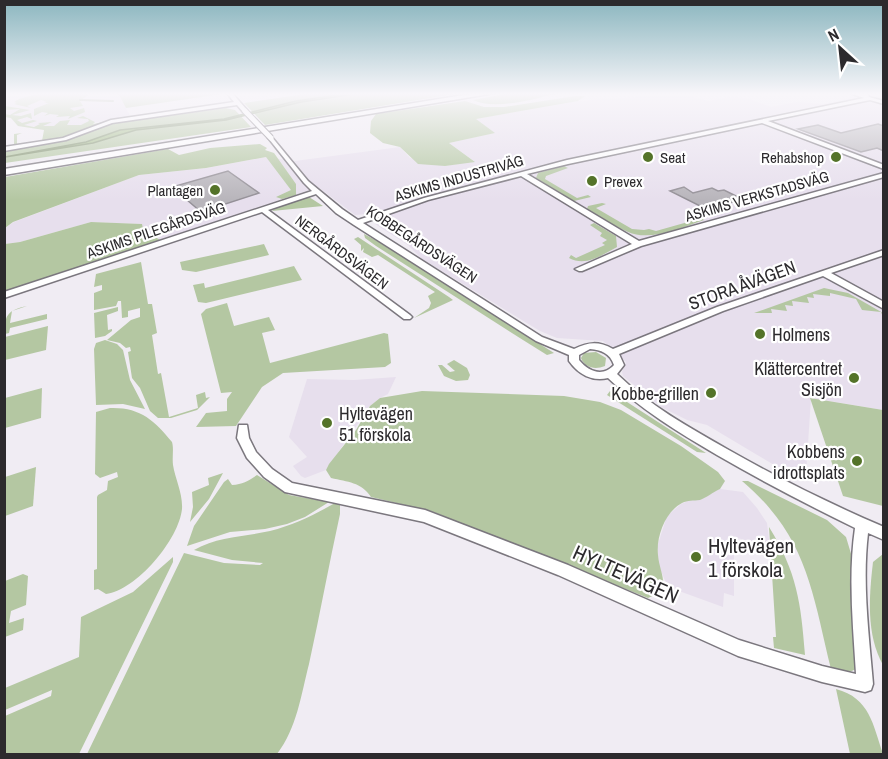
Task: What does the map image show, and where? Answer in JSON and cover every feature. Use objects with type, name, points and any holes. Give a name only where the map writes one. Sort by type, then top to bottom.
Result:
[{"type":"highway","points":[[4,170],[263,128]]},
{"type":"street","points":[[4,149],[64,139],[93,128]]},
{"type":"street","name":"KOBBEGÅRDSVÄGEN","points":[[262,128],[315,192],[357,223],[539,339],[574,353],[574,362],[585,372],[598,376],[610,374]]},
{"type":"street","name":"ASKIMS INDUSTRIVÄG","points":[[357,223],[414,203],[575,160],[726,128]]},
{"type":"street","points":[[781,128],[884,167]]},
{"type":"street","points":[[522,174],[638,244]]},
{"type":"street","name":"ASKIMS VERKSTADSVÄG","points":[[579,269],[638,244],[884,175]]},
{"type":"street","name":"ASKIMS PILEGÅRDSVÄG","points":[[4,295],[315,192]]},
{"type":"street","name":"NERGÅRDSVÄGEN","points":[[262,209],[407,317]]},
{"type":"street","name":"STORA ÅVÄGEN","points":[[613,354],[712,312],[884,252]]},
{"type":"street","points":[[824,273],[884,306]]},
{"type":"street","points":[[574,353],[582,347],[595,346],[613,354],[619,365],[610,374],[638,400],[667,420],[804,498],[884,534]]},
{"type":"street","name":"HYLTEVÄGEN","points":[[243,428],[243,438],[251,455],[268,473],[289,488],[424,516],[563,570],[738,648],[822,674],[865,684],[860,611],[859,549],[862,525]]},
{"type":"shaded area","points":[[34,128],[87,128],[69,136],[42,141],[44,130]]},
{"type":"shaded area","points":[[98,128],[241,128],[5,163],[5,150],[63,141]]},
{"type":"shaded area","points":[[150,128],[136,130],[93,143],[5,157],[86,142],[120,130]]},
{"type":"shaded area","points":[[370,128],[489,128],[495,133],[449,143],[475,162],[445,166],[418,164],[400,147],[383,143],[370,133]]},
{"type":"shaded area","points":[[488,128],[883,128],[883,410],[811,398],[806,475],[789,474],[707,425],[687,420],[661,407],[623,376],[622,372],[626,362],[603,341],[557,338],[540,331],[422,259],[408,245],[375,224],[378,220],[367,214],[355,215],[318,187],[160,240],[142,229],[142,224],[91,222],[5,244],[5,228],[14,222],[139,175],[207,168],[266,157],[295,161],[400,147],[410,158],[445,166],[474,161],[449,143],[494,133]]},
{"type":"shaded area","points":[[22,133],[17,135],[17,144],[40,141],[19,145],[14,144],[14,134]]},
{"type":"shaded area","points":[[260,144],[267,148],[265,150],[274,153],[296,184],[296,195],[282,199],[276,197],[291,190],[266,157],[206,168],[139,175],[13,222],[5,228],[5,177],[168,149],[179,155],[210,148]]},
{"type":"shaded area","points":[[564,166],[568,168],[546,176],[545,179],[577,198],[588,195],[591,197],[574,201],[536,178],[538,173]]},
{"type":"shaded area","points":[[309,197],[323,206],[272,211],[277,207]]},
{"type":"shaded area","points":[[606,204],[596,208],[632,229],[656,231],[702,218],[704,220],[666,232],[637,235],[623,230],[587,209],[588,206]]},
{"type":"shaded area","points":[[91,222],[142,224],[143,229],[160,240],[5,292],[5,244]]},
{"type":"shaded area","points":[[594,223],[616,236],[617,247],[588,261],[569,258],[571,255],[576,258],[605,245],[602,243],[607,240],[600,236],[602,233],[590,225]]},
{"type":"shaded area","points":[[364,234],[554,353],[547,355],[523,340],[376,246],[365,238]]},
{"type":"shaded area","points":[[358,237],[453,300],[414,318],[429,308],[431,303],[428,296],[435,292],[378,255],[372,257],[363,252],[364,248],[361,251],[361,245],[354,239]]},
{"type":"shaded area","points":[[264,244],[269,255],[196,272],[182,270],[180,262]]},
{"type":"shaded area","points":[[141,262],[148,304],[152,304],[157,333],[152,335],[158,374],[161,373],[169,417],[198,408],[196,395],[205,392],[206,398],[210,397],[197,410],[171,418],[158,418],[150,411],[140,388],[132,378],[128,352],[131,351],[130,347],[126,348],[120,343],[107,340],[131,320],[140,317],[140,308],[128,311],[128,317],[122,318],[121,301],[118,301],[116,306],[94,310],[94,293],[102,290],[102,285],[94,287],[96,274]]},
{"type":"shaded area","points":[[294,266],[302,280],[206,303],[198,302],[193,285],[204,283],[205,288]]},
{"type":"shaded area","points":[[824,288],[848,293],[883,313],[883,317],[881,312],[862,310],[856,299],[830,293],[830,296],[813,294],[814,298],[807,297],[809,303],[792,301],[793,306],[785,305],[787,311],[771,309],[772,313],[754,313]]},
{"type":"shaded area","points":[[227,303],[234,326],[269,317],[275,330],[262,333],[270,363],[384,333],[388,334],[391,363],[385,367],[283,373],[262,387],[236,426],[196,427],[206,413],[227,411],[227,399],[232,392],[221,393],[201,314],[206,309]]},
{"type":"shaded area","points":[[118,307],[118,311],[107,315],[108,330],[112,329],[112,331],[105,336],[95,338],[94,313]]},
{"type":"shaded area","points":[[12,311],[10,323],[47,314],[47,319],[10,328],[9,333],[5,334],[5,322]]},
{"type":"shaded area","points":[[48,326],[46,350],[5,360],[5,337]]},
{"type":"shaded area","points":[[105,340],[117,344],[123,350],[130,380],[145,409],[123,404],[96,405],[94,349],[96,343]]},
{"type":"shaded area","points":[[596,352],[606,358],[605,366],[591,367],[581,358],[584,353]]},
{"type":"shaded area","points":[[454,360],[467,368],[470,375],[468,380],[456,381],[444,376],[438,365],[442,365],[450,372],[455,371],[447,364]]},
{"type":"shaded area","name":"Hyltevägen 51 förskola","points":[[396,377],[388,394],[370,406],[326,470],[305,478],[301,476],[293,466],[307,457],[289,437],[307,379],[354,380]]},
{"type":"shaded area","points":[[42,388],[41,418],[5,428],[5,398]]},
{"type":"shaded area","points":[[422,391],[564,396],[600,402],[621,410],[681,446],[718,472],[725,481],[720,489],[702,499],[682,503],[666,519],[660,533],[658,548],[663,591],[648,598],[431,511],[371,497],[358,485],[331,478],[326,470],[329,464],[356,430],[370,406],[380,398]]},
{"type":"shaded area","points":[[610,391],[706,453],[697,452],[607,395]]},
{"type":"shaded area","name":"Kobbens idrottsplats","points":[[810,398],[883,410],[883,506],[843,496]]},
{"type":"shaded area","points":[[110,408],[130,410],[145,416],[172,442],[173,465],[182,509],[173,534],[154,561],[131,583],[106,594],[98,589],[94,590],[94,570],[97,569],[97,497],[107,490],[108,481],[118,477],[117,472],[100,478],[95,474],[96,412]]},
{"type":"shaded area","points":[[36,467],[33,506],[5,516],[5,477]]},
{"type":"shaded area","points":[[223,473],[209,499],[190,522],[193,507],[192,492],[209,485],[208,478]]},
{"type":"shaded area","points":[[257,475],[289,495],[329,502],[305,517],[287,524],[265,529],[230,532],[187,546],[194,526],[224,482],[228,479],[232,485],[239,484]]},
{"type":"shaded area","points":[[742,481],[748,481],[827,520],[846,537],[852,557],[852,614],[858,667],[852,671],[831,669],[812,590],[794,544],[764,502]]},
{"type":"shaded area","name":"Hyltevägen 1 förskola","points":[[720,489],[743,492],[757,508],[767,523],[770,547],[734,537],[734,596],[724,593],[723,607],[668,587],[659,567],[657,547],[667,516],[681,504],[690,500],[700,500],[708,493]]},
{"type":"shaded area","points":[[335,503],[340,505],[340,514],[301,699],[294,722],[277,754],[87,754],[184,553],[224,563],[260,565],[263,563],[232,560],[194,550],[221,539],[287,526]]},
{"type":"shaded area","points":[[769,527],[786,559],[796,588],[802,619],[805,655],[774,648],[773,637],[776,637]]},
{"type":"shaded area","points":[[883,554],[883,665],[871,628],[870,588],[873,562]]},
{"type":"shaded area","points":[[173,557],[173,562],[79,754],[5,754],[5,716],[51,696],[52,690],[5,710],[5,688],[79,657],[81,617],[133,592]]},
{"type":"shaded area","points":[[23,574],[28,576],[26,605],[11,611],[9,623],[24,618],[23,630],[5,637],[5,581]]},
{"type":"shaded area","points":[[836,689],[847,693],[863,706],[873,723],[883,754],[850,754]]},
{"type":"building","points":[[828,128],[841,133],[860,128],[884,128],[884,151],[877,148],[861,152],[798,129]]},
{"type":"building","name":"Plantagen","points":[[228,171],[259,193],[201,212],[172,187]]},
{"type":"building","points":[[684,187],[693,193],[712,188],[718,191],[724,190],[740,198],[734,199],[737,201],[706,209],[670,191]]},
{"type":"place","name":"Seat","points":[[648,157]]},
{"type":"place","name":"Rehabshop","points":[[836,157]]},
{"type":"place","name":"Prevex","points":[[592,181]]},
{"type":"place","name":"Plantagen","points":[[215,190]]},
{"type":"place","name":"Holmens","points":[[760,334]]},
{"type":"place","name":"Klättercentret Sisjön","points":[[854,378]]},
{"type":"place","name":"Kobbe-grillen","points":[[711,393]]},
{"type":"place","name":"Hyltevägen 51 förskola","points":[[327,423]]},
{"type":"place","name":"Kobbens idrottsplats","points":[[857,461]]},
{"type":"place","name":"Hyltevägen 1 förskola","points":[[696,557]]}]
